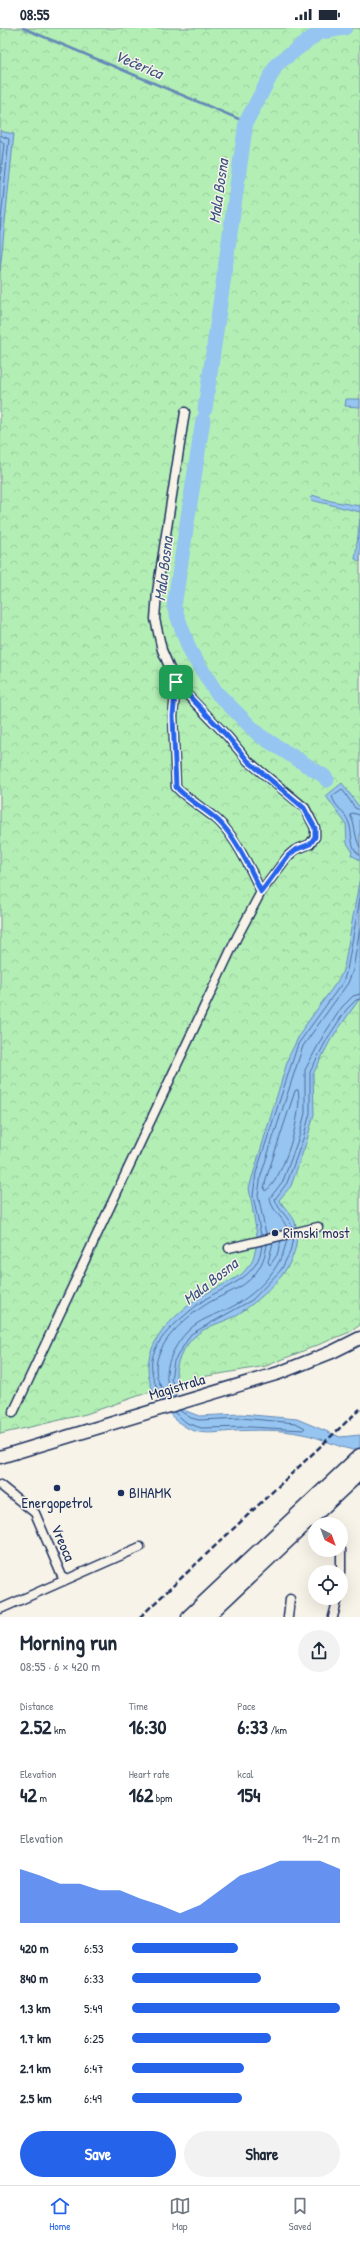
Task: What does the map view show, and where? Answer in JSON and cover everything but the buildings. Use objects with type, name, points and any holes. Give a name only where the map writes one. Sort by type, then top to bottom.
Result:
[{"type":"highway","points":[[189,1617],[359,1462]]},
{"type":"highway","points":[[206,1617],[359,1462]]},
{"type":"main road","name":"Magistrala","points":[[0,1457],[279,1373],[332,1352],[360,1338]]},
{"type":"street","points":[[13,1413],[261,892],[288,856],[295,850],[310,844],[315,837],[315,828],[304,808],[248,761],[228,737],[176,682],[162,650],[155,619],[157,592],[185,412]]},
{"type":"street","points":[[176,682],[173,716],[176,787],[186,798],[217,819],[252,869],[261,892]]},
{"type":"street","points":[[229,1248],[318,1227]]},
{"type":"street","name":"Vreoca","points":[[0,1485],[35,1513],[64,1581]]},
{"type":"street","points":[[0,1609],[140,1547]]},
{"type":"street","points":[[288,1617],[290,1599]]},
{"type":"street","points":[[334,1617],[337,1605]]},
{"type":"green space","points":[[0,28],[360,28],[360,1325],[350,1332],[266,1366],[184,1380],[86,1414],[0,1434]]},
{"type":"water","points":[[0,131],[14,134],[0,271]]},
{"type":"water","points":[[346,399],[360,399],[360,407],[345,406]]},
{"type":"water","points":[[312,495],[331,501],[360,506],[360,512],[311,500]]},
{"type":"water","points":[[360,519],[360,562],[355,559]]},
{"type":"water","points":[[342,783],[360,808],[360,860],[351,855],[352,851],[347,843],[346,824],[326,796]]},
{"type":"water","points":[[360,877],[360,998],[330,1041],[313,1074],[314,1114],[307,1140],[291,1186],[279,1200],[295,1222],[297,1237],[294,1251],[289,1265],[270,1289],[259,1299],[235,1316],[208,1327],[194,1337],[182,1353],[177,1366],[176,1373],[179,1385],[175,1398],[186,1411],[199,1416],[241,1414],[297,1419],[340,1437],[360,1435],[360,1451],[345,1448],[294,1432],[250,1430],[216,1433],[199,1432],[187,1428],[176,1420],[158,1399],[150,1383],[148,1367],[151,1353],[157,1339],[178,1314],[205,1294],[242,1274],[252,1262],[258,1241],[249,1188],[289,1056],[302,1030],[339,979],[344,968]]},
{"type":"waterway","name":"Večerica","points":[[23,28],[246,122]]},
{"type":"waterway","name":"Mala Bosna","points":[[205,409],[246,122],[277,64],[318,33],[345,28]]},
{"type":"waterway","name":"Mala Bosna","points":[[203,420],[174,607],[190,651],[216,692],[259,735],[324,776],[327,780]]},
{"type":"railway","points":[[140,1617],[360,1409]]},
{"type":"place","name":"Rimski most","points":[[275,1233]]},
{"type":"place","name":"Energopetrol","points":[[57,1488]]},
{"type":"place","name":"BIHAMK","points":[[121,1493]]},
{"type":"route","points":[[176,682],[228,737],[248,761],[304,808],[315,828],[315,837],[310,844],[295,850],[288,856],[261,892],[252,869],[229,834],[217,819],[186,798],[176,787],[174,774],[173,716],[176,682]]}]
